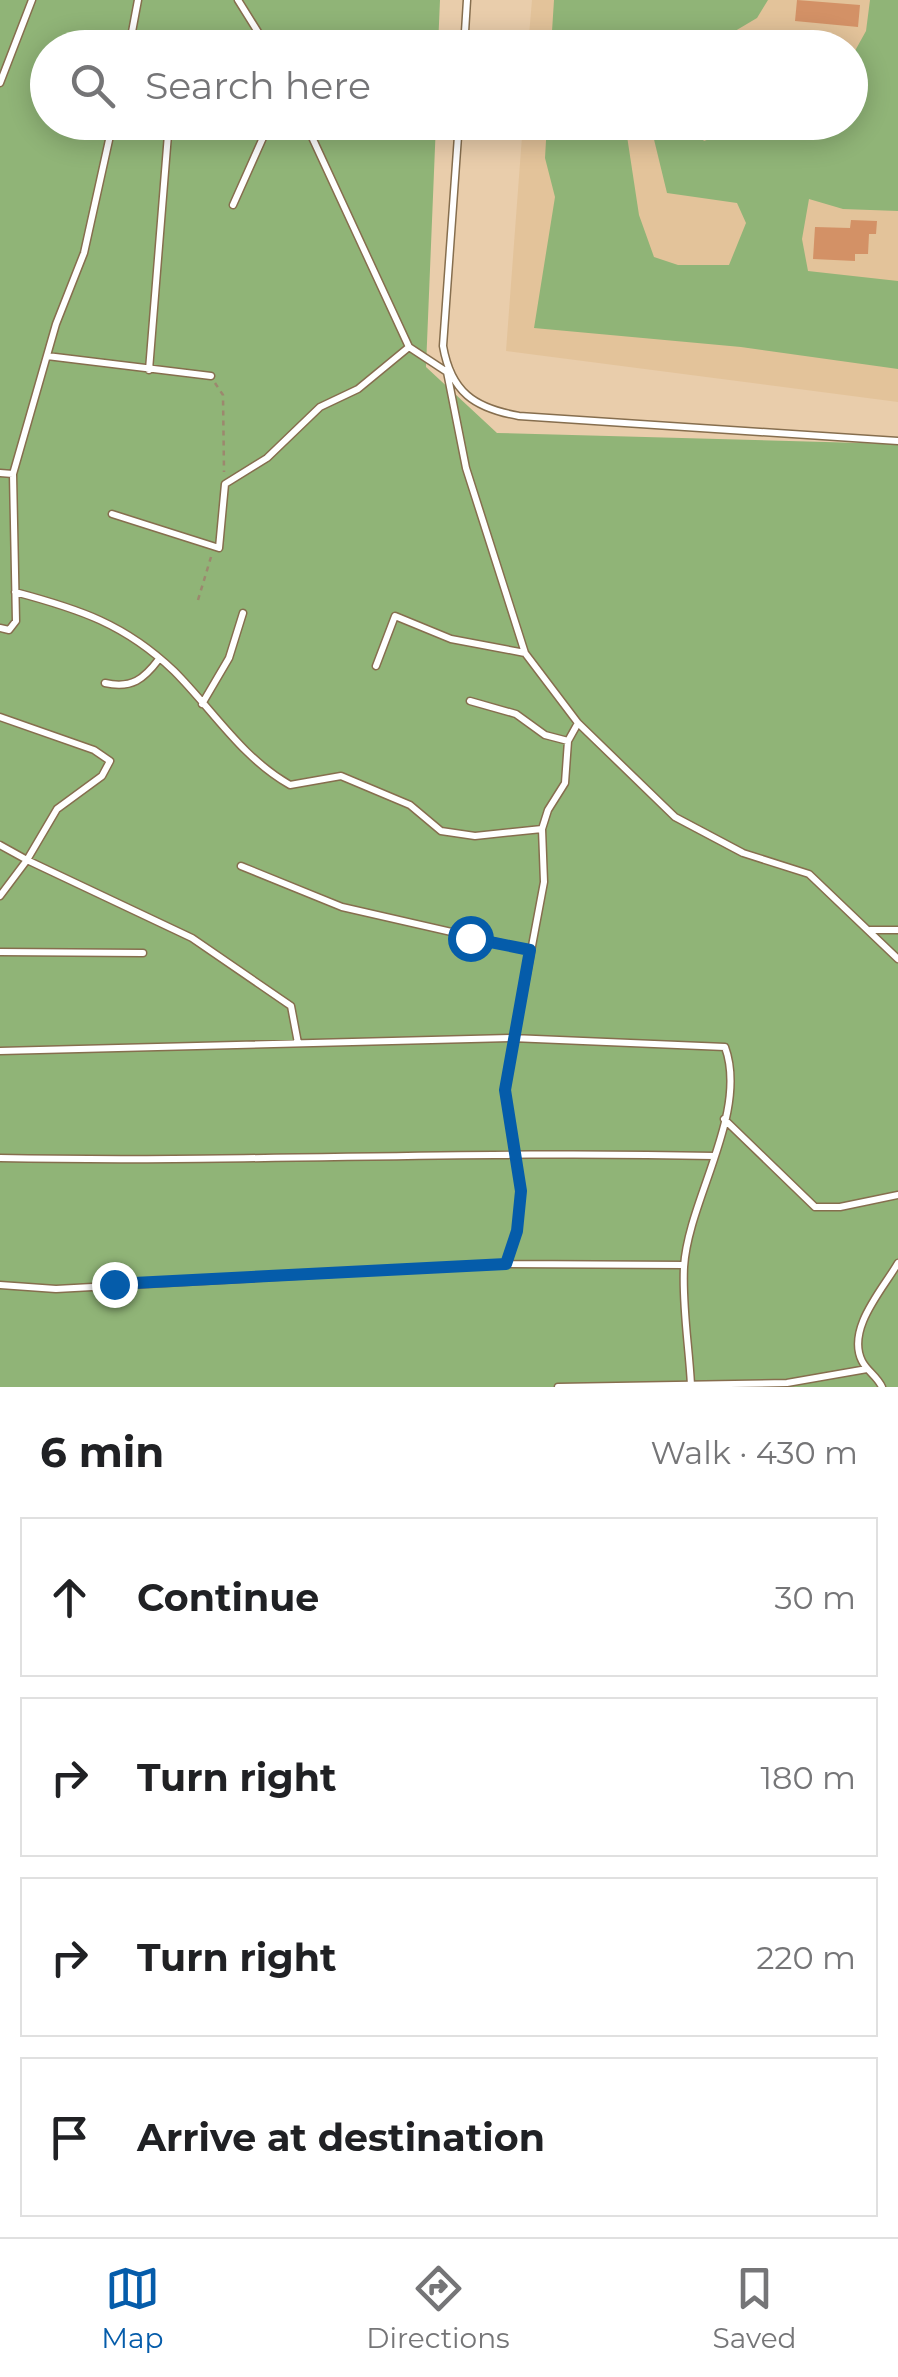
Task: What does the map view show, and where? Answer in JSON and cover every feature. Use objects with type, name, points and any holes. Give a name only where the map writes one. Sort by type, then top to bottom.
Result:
[{"type":"lane","points":[[0,83],[32,0]]},
{"type":"lane","points":[[132,30],[138,0]]},
{"type":"lane","points":[[238,0],[257,30]]},
{"type":"lane","points":[[466,30],[468,0]]},
{"type":"lane","points":[[0,628],[9,630],[16,621],[13,474],[47,356],[84,254],[109,140]]},
{"type":"lane","points":[[149,370],[168,140]]},
{"type":"lane","points":[[233,204],[262,140]]},
{"type":"lane","points":[[312,140],[409,347],[448,372],[468,402],[519,416],[898,442]]},
{"type":"lane","points":[[458,140],[443,346],[466,468],[525,653],[578,723],[675,817],[743,853],[809,874],[898,959]]},
{"type":"lane","points":[[112,514],[219,548],[225,484],[266,458],[320,408],[358,389],[409,347]]},
{"type":"lane","points":[[47,356],[211,376]]},
{"type":"lane","points":[[0,473],[13,474]]},
{"type":"lane","points":[[16,592],[84,610],[134,636],[265,771],[290,785],[341,776],[410,806],[441,832],[475,836],[542,830]]},
{"type":"lane","points":[[202,704],[230,658],[243,613]]},
{"type":"lane","points":[[376,666],[396,616],[451,639],[525,653]]},
{"type":"lane","points":[[105,684],[129,686],[144,679],[159,659]]},
{"type":"lane","points":[[470,701],[516,714],[544,734],[568,741]]},
{"type":"lane","points":[[0,717],[94,750],[110,761],[107,771],[56,808],[27,860],[0,896]]},
{"type":"lane","points":[[506,1264],[517,1231],[521,1191],[516,1151],[506,1118],[505,1090],[544,882],[542,830],[548,810],[565,782],[568,741],[578,723]]},
{"type":"lane","points":[[0,846],[192,938],[265,984],[291,1006],[298,1044]]},
{"type":"lane","points":[[241,866],[342,907],[530,950]]},
{"type":"lane","points":[[869,930],[898,930]]},
{"type":"lane","points":[[0,952],[143,953]]},
{"type":"lane","points":[[0,1051],[512,1038],[725,1047],[731,1064],[724,1119],[684,1265],[691,1385]]},
{"type":"lane","points":[[724,1119],[815,1208],[840,1208],[898,1195]]},
{"type":"lane","points":[[0,1158],[142,1161],[516,1151],[714,1156]]},
{"type":"lane","points":[[882,1387],[867,1369],[858,1344],[862,1324],[898,1263]]},
{"type":"lane","points":[[0,1285],[56,1288],[506,1264],[684,1265]]},
{"type":"lane","points":[[558,1387],[787,1383],[867,1369]]},
{"type":"path","points":[[211,376],[223,395],[225,484]]},
{"type":"path","points":[[198,600],[214,546]]},
{"type":"shaded area","points":[[532,0],[898,0],[898,402],[506,351],[522,140],[868,140],[868,30],[529,30]]},
{"type":"green space","points":[[0,0],[440,0],[439,30],[30,30],[30,140],[435,140],[426,367],[497,433],[898,444],[898,1387],[0,1387]]},
{"type":"green space","points":[[554,0],[768,0],[757,18],[737,30],[552,30]]},
{"type":"green space","points":[[870,0],[898,0],[898,211],[843,209],[809,199],[802,239],[808,271],[898,281],[898,369],[741,347],[534,328],[555,197],[545,158],[546,140],[628,140],[639,215],[654,257],[678,265],[729,265],[746,223],[737,203],[667,193],[654,140],[868,140],[866,30]]},
{"type":"building","points":[[797,0],[860,5],[858,27],[795,21]]},
{"type":"building","points":[[851,220],[877,221],[876,234],[869,234],[868,254],[855,254],[855,261],[813,259],[815,227],[850,228]]},
{"type":"route","points":[[114,1284],[506,1264],[517,1231],[521,1191],[516,1151],[506,1118],[505,1090],[530,950],[470,938]]}]
